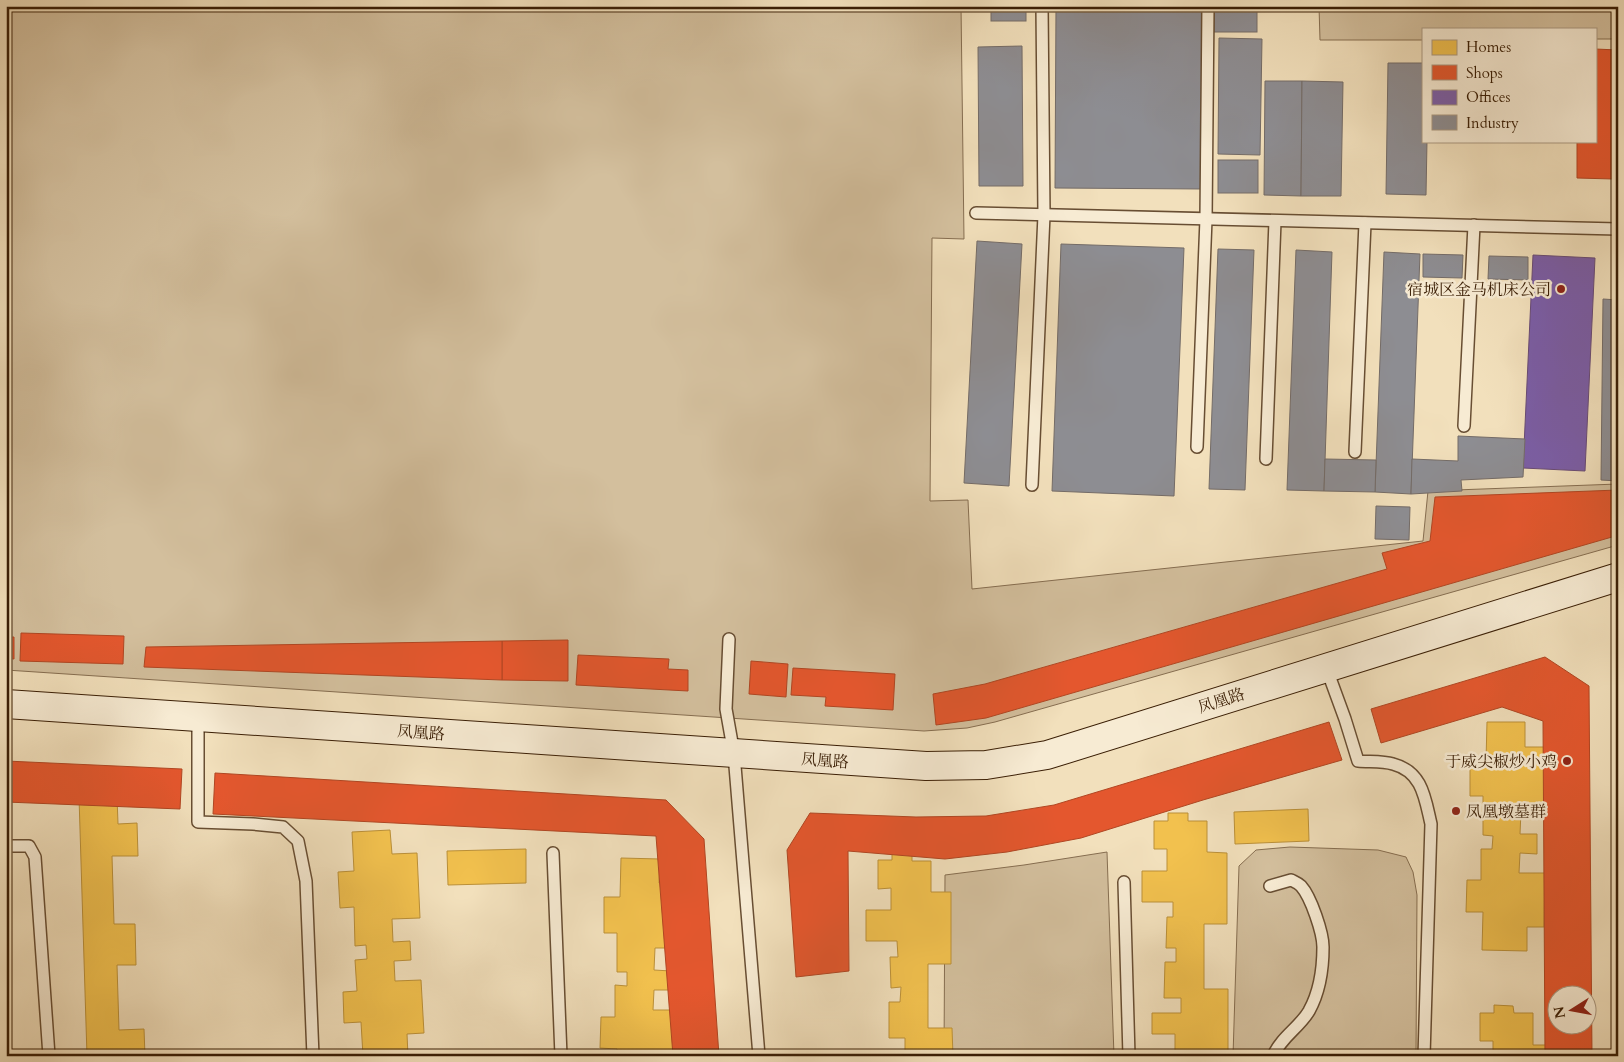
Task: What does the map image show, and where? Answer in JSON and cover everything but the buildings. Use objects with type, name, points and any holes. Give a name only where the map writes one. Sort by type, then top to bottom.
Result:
[{"type":"street","name":"凤凰路","points":[[6,704],[926,766],[986,765],[1047,756],[1618,577]]},
{"type":"lane","points":[[1032,485],[1044,215],[1042,6]]},
{"type":"lane","points":[[1197,447],[1206,219],[1208,6]]},
{"type":"lane","points":[[976,213],[1618,229]]},
{"type":"lane","points":[[1266,459],[1275,221]]},
{"type":"lane","points":[[1355,452],[1365,223]]},
{"type":"lane","points":[[1464,426],[1474,225]]},
{"type":"lane","points":[[729,639],[726,709],[734,754],[759,1056]]},
{"type":"lane","points":[[1326,667],[1346,719],[1358,761],[1394,764],[1414,774],[1424,793],[1431,824],[1424,1056]]},
{"type":"lane","points":[[198,717],[198,822],[282,827],[298,841],[306,881],[313,1056]]},
{"type":"lane","points":[[6,846],[29,846],[35,857],[49,1056]]},
{"type":"lane","points":[[553,853],[562,1056]]},
{"type":"lane","points":[[1270,886],[1291,880],[1303,888],[1311,904],[1323,946],[1317,992],[1309,1011],[1278,1045],[1273,1056]]},
{"type":"lane","points":[[1124,882],[1129,1056]]},
{"type":"shaded area","points":[[6,6],[961,6],[964,239],[932,238],[930,501],[968,500],[972,589],[1423,541],[1428,491],[1618,484],[1618,545],[995,722],[967,728],[924,731],[6,670]]},
{"type":"shaded area","points":[[1319,6],[1618,6],[1618,39],[1596,39],[1596,28],[1422,28],[1422,40],[1320,40]]},
{"type":"shaded area","points":[[1290,847],[1378,850],[1406,857],[1413,872],[1417,895],[1416,1056],[1233,1056],[1239,866],[1256,850]]},
{"type":"shaded area","points":[[1107,852],[1114,1056],[944,1056],[945,875]]},
{"type":"place","name":"宿城区金马机床公司","points":[[1561,289]]},
{"type":"place","name":"于威尖椒炒小鸡","points":[[1567,761]]},
{"type":"place","name":"凤凰墩墓群","points":[[1456,811]]}]
